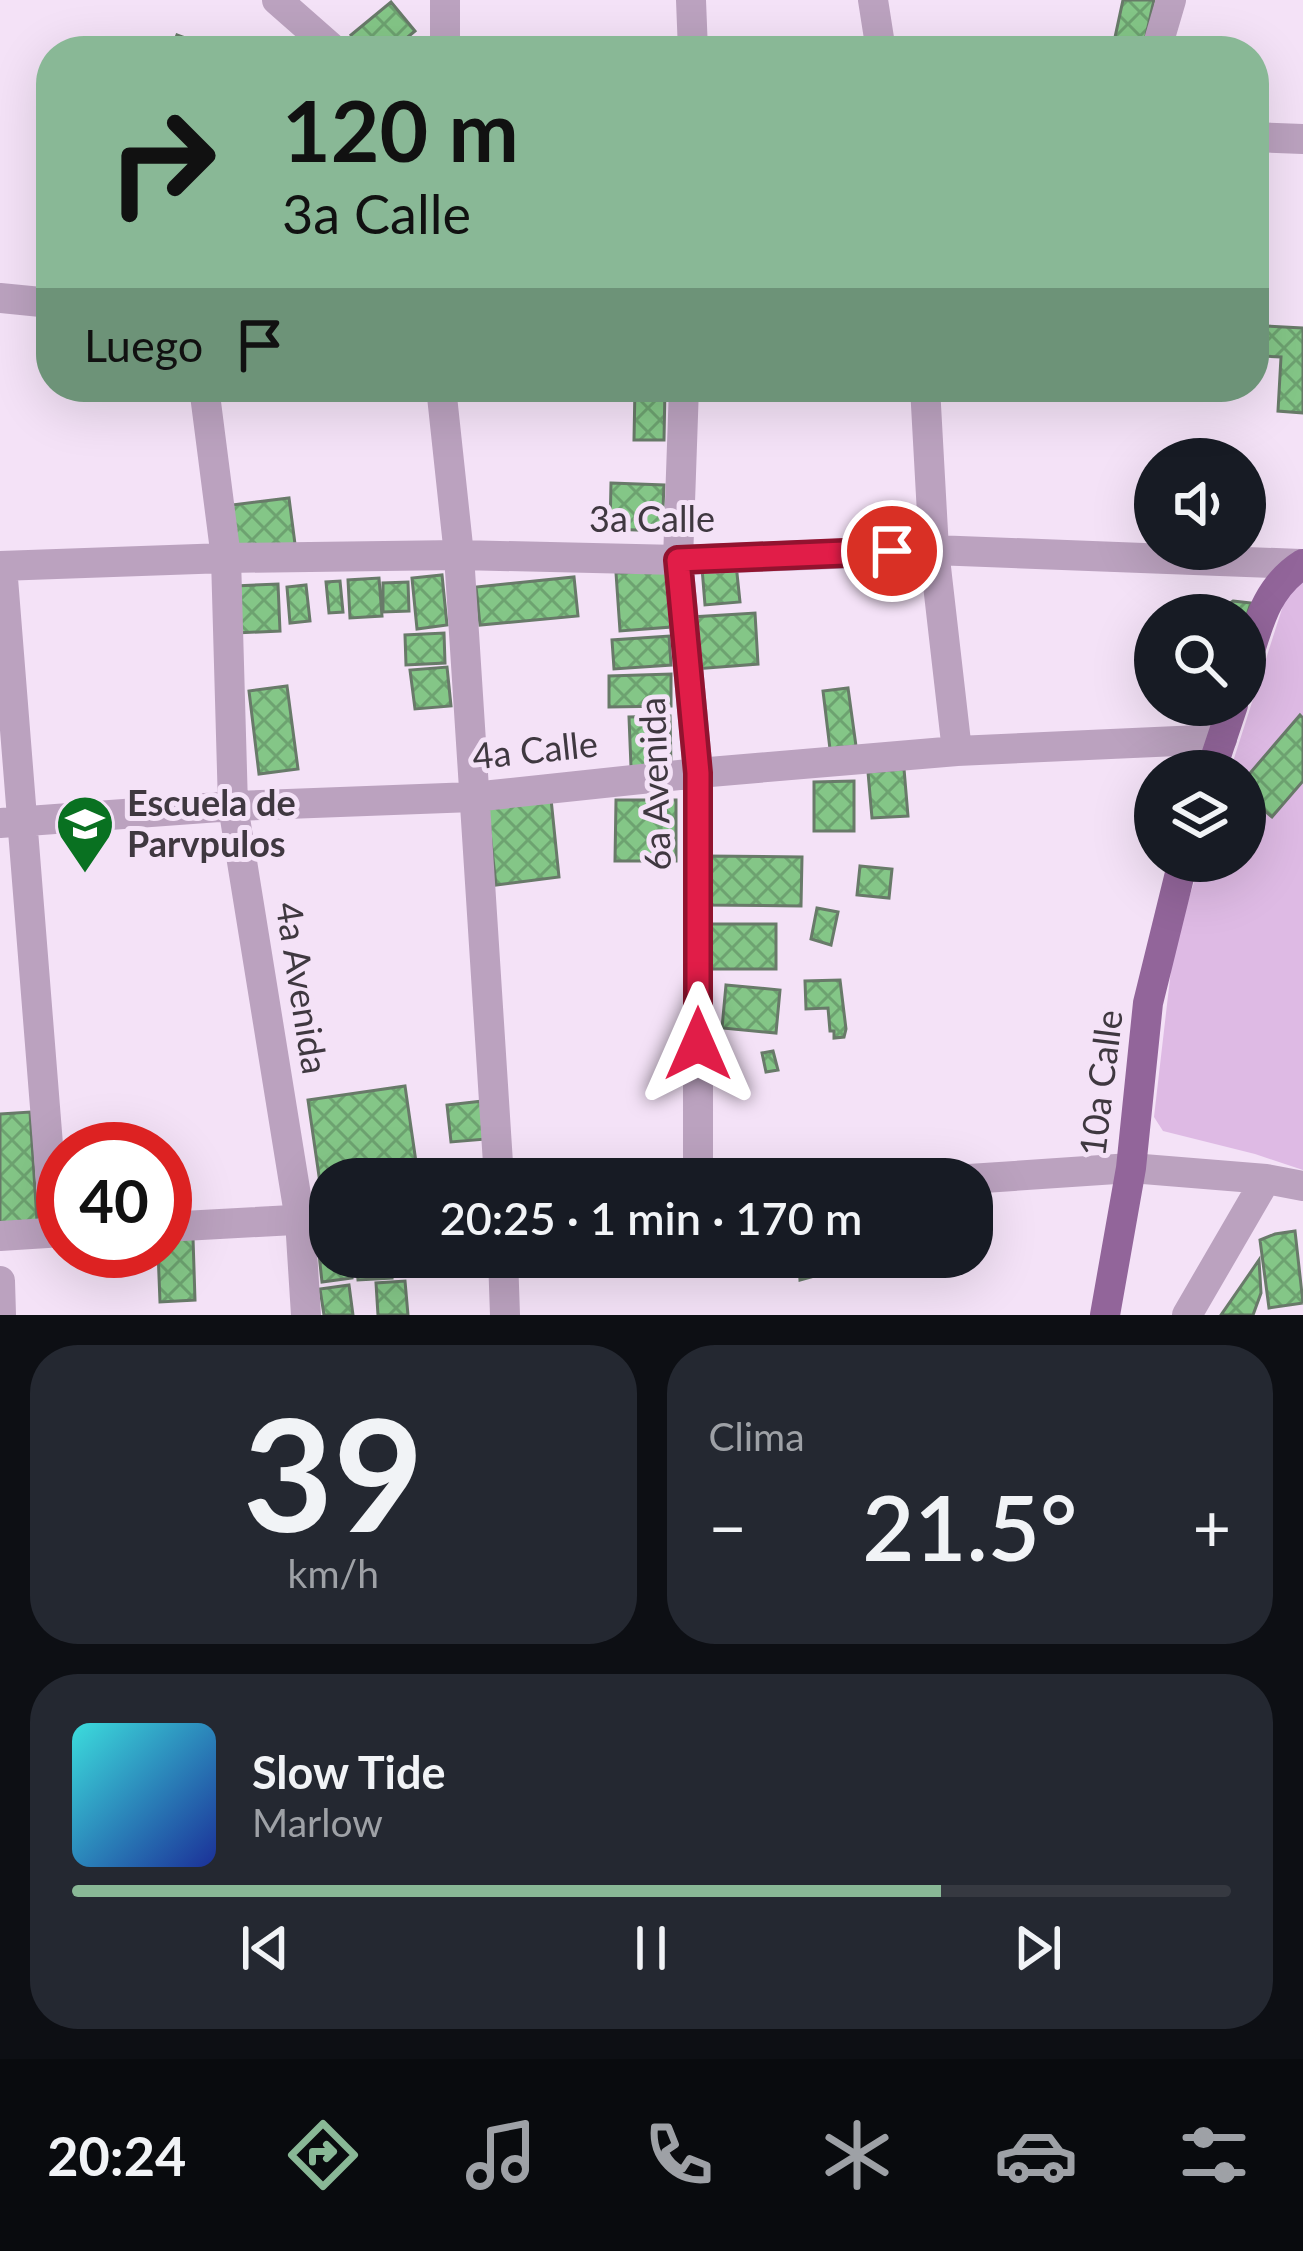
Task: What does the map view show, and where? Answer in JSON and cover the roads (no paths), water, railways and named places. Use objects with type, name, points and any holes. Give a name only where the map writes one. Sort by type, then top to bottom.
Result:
[{"type":"main road","points":[[1266,602],[1282,579],[1302,564]]},
{"type":"main road","points":[[1218,750],[1226,726]]},
{"type":"main road","name":"10a Calle","points":[[1105,1315],[1131,1168],[1148,1003],[1178,882]]},
{"type":"street","points":[[277,0],[317,36]]},
{"type":"street","points":[[445,0],[445,36]]},
{"type":"street","points":[[691,0],[692,36]]},
{"type":"street","points":[[873,0],[878,36]]},
{"type":"street","points":[[1160,36],[1171,0]]},
{"type":"street","points":[[1269,138],[1303,139]]},
{"type":"street","points":[[0,298],[36,302]]},
{"type":"street","name":"4a Avenida","points":[[206,402],[226,557],[232,806],[309,1189]]},
{"type":"street","points":[[443,402],[459,555],[499,1158]]},
{"type":"street","name":"6a Avenida","points":[[683,402],[678,560],[698,773],[698,1158]]},
{"type":"street","points":[[926,402],[934,550],[957,751]]},
{"type":"street","name":"3a Calle","points":[[1,566],[226,557],[678,560],[934,550],[1302,564]]},
{"type":"street","points":[[1,566],[12,822],[46,1122]]},
{"type":"street","name":"4a Calle","points":[[12,822],[473,796],[957,751],[1222,739]]},
{"type":"street","points":[[993,1177],[1131,1168],[1303,1186]]},
{"type":"street","points":[[1187,1315],[1266,1179]]},
{"type":"street","points":[[192,1226],[309,1219]]},
{"type":"street","points":[[0,1236],[36,1234]]},
{"type":"street","name":"4a Avenida","points":[[307,1315],[310,1278]]},
{"type":"street","points":[[504,1278],[505,1315]]},
{"type":"street","points":[[0,1280],[1,1315]]},
{"type":"place","name":"Escuela de Parvpulos","points":[[85,875]]}]
